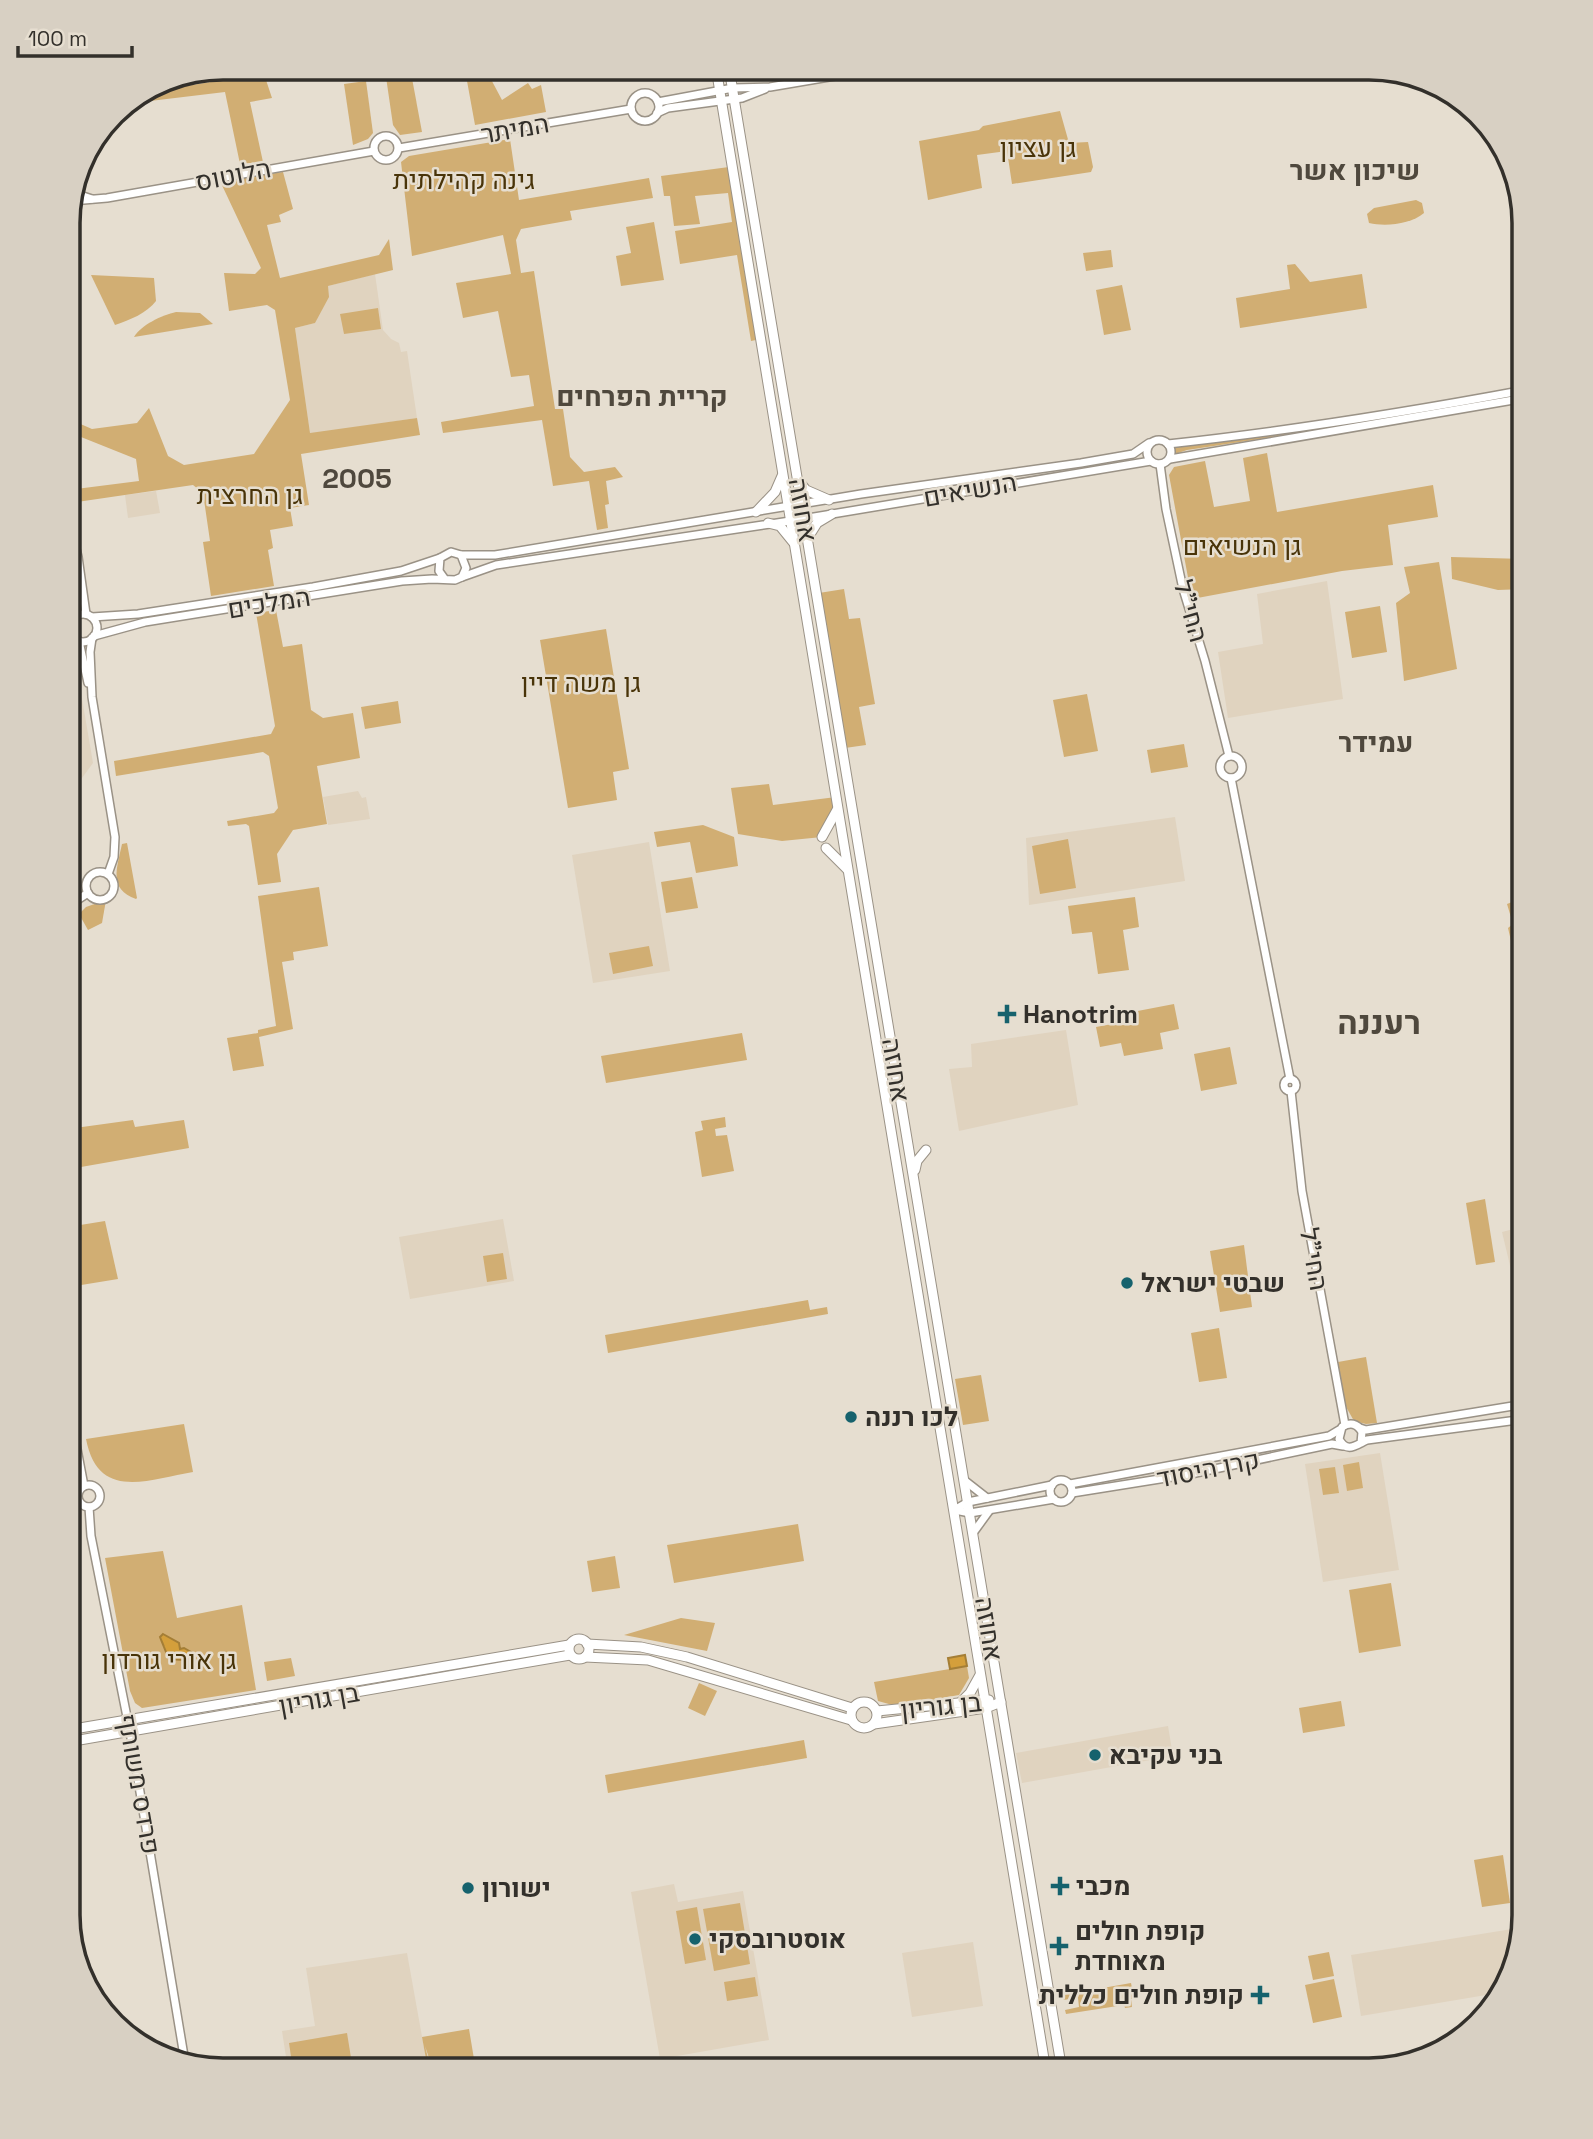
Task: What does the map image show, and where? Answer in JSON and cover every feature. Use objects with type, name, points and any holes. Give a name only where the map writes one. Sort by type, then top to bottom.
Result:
[{"type":"main road","name":"אחוזה","points":[[718,80],[1044,2058]]},
{"type":"main road","name":"אחוזה","points":[[731,80],[1060,2058]]},
{"type":"main road","points":[[757,512],[775,492],[783,474]]},
{"type":"main road","points":[[797,480],[806,490],[828,500]]},
{"type":"main road","points":[[807,539],[817,523],[832,513]]},
{"type":"main road","points":[[768,523],[780,526],[794,544]]},
{"type":"main road","points":[[822,837],[838,808]]},
{"type":"main road","points":[[826,848],[848,871]]},
{"type":"main road","points":[[914,1179],[917,1161],[926,1150]]},
{"type":"main road","points":[[851,1720],[852,1708],[858,1702],[872,1704],[877,1712],[874,1724],[861,1728],[851,1720],[648,1660],[585,1657],[576,1659],[570,1650],[579,1639],[587,1644],[641,1647],[687,1657],[852,1708]]},
{"type":"main road","points":[[585,1657],[589,1651],[587,1644]]},
{"type":"main road","name":"בן גוריון","points":[[80,1728],[570,1650]]},
{"type":"main road","name":"בן גוריון","points":[[80,1740],[570,1650]]},
{"type":"main road","points":[[981,1673],[961,1707],[989,1726]]},
{"type":"main road","name":"בן גוריון","points":[[877,1712],[1001,1702]]},
{"type":"main road","name":"בן גוריון","points":[[874,1724],[961,1707]]},
{"type":"street","points":[[657,113],[657,102],[651,95],[642,93],[633,99],[631,109],[634,116],[641,121],[650,120],[668,108],[721,102],[770,88],[812,81]]},
{"type":"street","points":[[657,102],[733,88],[770,88]]},
{"type":"street","name":"המיתר","points":[[399,148],[631,109]]},
{"type":"street","points":[[385,136],[393,138],[399,148],[394,158],[388,161],[378,157],[374,151],[378,139],[385,136]]},
{"type":"street","name":"הלוטוס","points":[[83,200],[374,151]]},
{"type":"street","points":[[83,197],[92,200]]},
{"type":"street","points":[[1512,392],[1420,410],[1231,437],[1168,444],[1160,439],[1149,443],[1146,453],[1151,461],[1160,464],[1170,458],[1512,400]]},
{"type":"street","name":"הנשיאים","points":[[802,504],[1133,454],[1149,443]]},
{"type":"street","points":[[1168,444],[1170,458]]},
{"type":"street","name":"הנשיאים","points":[[790,520],[1151,461]]},
{"type":"street","name":"החי\"ל","points":[[1160,464],[1166,509],[1183,589],[1229,756]]},
{"type":"street","points":[[790,520],[496,565],[453,581],[444,578],[439,571],[440,558],[451,552],[461,555],[495,555],[802,504]]},
{"type":"street","points":[[461,555],[466,568],[462,577]]},
{"type":"street","name":"המלכים","points":[[89,615],[138,614],[313,587],[401,571],[440,558]]},
{"type":"street","points":[[81,572],[89,615],[97,626],[90,652],[92,697]]},
{"type":"street","name":"המלכים","points":[[93,637],[145,622],[402,581],[444,578]]},
{"type":"street","points":[[81,616],[89,615]]},
{"type":"street","points":[[81,641],[93,637]]},
{"type":"street","points":[[81,649],[92,697],[115,837],[114,858],[108,874]]},
{"type":"street","points":[[1229,756],[1239,759],[1242,766],[1240,773],[1231,778],[1224,776],[1220,770],[1221,762],[1229,756]]},
{"type":"street","name":"החי\"ל","points":[[1231,778],[1290,1079],[1297,1084],[1295,1090],[1291,1091],[1302,1191],[1342,1428]]},
{"type":"street","points":[[99,871],[108,874],[115,886],[111,895],[99,900],[88,893],[86,884],[90,875],[99,871]]},
{"type":"street","points":[[81,898],[88,893]]},
{"type":"street","points":[[1512,1406],[1366,1430],[1354,1424],[1342,1428],[1339,1439],[1343,1446],[1350,1448],[1367,1440],[1512,1421]]},
{"type":"street","name":"קרן היסוד","points":[[1070,1484],[1329,1436],[1342,1428]]},
{"type":"street","points":[[1360,1428],[1363,1435],[1361,1443]]},
{"type":"street","name":"קרן היסוד","points":[[1072,1493],[1191,1474],[1332,1444],[1343,1446]]},
{"type":"street","points":[[80,1466],[84,1486]]},
{"type":"street","points":[[964,1480],[987,1498]]},
{"type":"street","points":[[1059,1480],[1070,1484],[1072,1493],[1063,1502],[1054,1499],[970,1513],[954,1510],[968,1502],[1052,1485],[1059,1480]]},
{"type":"street","points":[[1052,1485],[1051,1494],[1054,1499]]},
{"type":"street","points":[[80,1490],[84,1486],[94,1486],[100,1494],[98,1503],[89,1507],[80,1501]]},
{"type":"street","name":"פרדס משותף","points":[[89,1507],[91,1536],[128,1720],[183,2053]]},
{"type":"street","points":[[973,1533],[990,1510]]},
{"type":"shaded area","points":[[375,274],[383,330],[399,343],[401,352],[407,351],[417,418],[310,434],[295,328],[315,323],[328,286]]},
{"type":"shaded area","points":[[156,491],[160,513],[128,518],[125,495]]},
{"type":"shaded area","points":[[1327,581],[1343,699],[1228,718],[1218,652],[1263,644],[1257,594]]},
{"type":"shaded area","points":[[81,691],[93,763],[81,780]]},
{"type":"shaded area","points":[[358,791],[362,798],[366,797],[370,819],[328,825],[323,797]]},
{"type":"shaded area","points":[[1175,817],[1185,881],[1029,905],[1026,838]]},
{"type":"shaded area","points":[[649,842],[670,971],[593,983],[572,855]]},
{"type":"shaded area","points":[[1066,1030],[1078,1105],[959,1131],[949,1069],[972,1067],[971,1044]]},
{"type":"shaded area","points":[[503,1219],[514,1281],[410,1299],[399,1237]]},
{"type":"shaded area","points":[[1512,1229],[1512,1274],[1502,1232]]},
{"type":"shaded area","points":[[1380,1453],[1399,1570],[1323,1582],[1305,1464]]},
{"type":"shaded area","points":[[163,1634],[179,1643],[180,1649],[191,1652],[185,1660],[169,1658],[160,1637]]},
{"type":"shaded area","points":[[965,1655],[967,1666],[950,1669],[948,1658]]},
{"type":"shaded area","name":"בני עקיבא","points":[[1168,1726],[1173,1756],[1022,1783],[1016,1753]]},
{"type":"shaded area","name":"אוסטרובסקי","points":[[674,1884],[678,1902],[743,1891],[769,2040],[660,2058],[631,1892]]},
{"type":"shaded area","points":[[1512,1929],[1505,1961],[1488,1995],[1361,2016],[1351,1955]]},
{"type":"shaded area","points":[[973,1942],[983,2006],[912,2017],[902,1953]]},
{"type":"shaded area","points":[[407,1953],[426,2058],[286,2058],[282,2031],[315,2026],[306,1968]]},
{"type":"green space","points":[[224,80],[266,80],[272,98],[250,102],[263,162],[240,164],[225,92],[150,101],[182,87]]},
{"type":"green space","points":[[386,80],[412,80],[422,132],[400,135],[393,125]]},
{"type":"green space","points":[[467,80],[491,80],[502,100],[528,83],[532,89],[541,85],[546,112],[475,125]]},
{"type":"green space","points":[[366,81],[373,133],[368,139],[353,145],[344,84]]},
{"type":"green space","name":"גן עציון","points":[[1060,111],[1069,143],[1088,142],[1093,167],[1091,172],[1012,184],[1007,151],[977,155],[982,188],[928,200],[919,141]]},
{"type":"green space","name":"גינה קהילתית","points":[[510,139],[519,200],[649,178],[653,198],[570,211],[572,220],[521,229],[516,240],[521,273],[534,271],[555,409],[563,409],[570,457],[584,472],[615,467],[623,477],[606,481],[608,528],[597,530],[589,481],[553,486],[542,420],[443,433],[441,422],[534,406],[529,375],[511,377],[498,311],[463,318],[456,283],[511,274],[503,235],[412,256],[401,162],[409,156]]},
{"type":"green space","points":[[729,167],[756,340],[751,341],[737,255],[680,264],[675,231],[732,222],[728,193],[695,196],[700,224],[674,226],[670,196],[664,196],[661,176]]},
{"type":"green space","name":"גן החרצית","points":[[283,172],[293,209],[279,215],[281,222],[267,225],[280,278],[379,255],[389,239],[393,270],[328,286],[329,297],[315,323],[295,328],[310,433],[417,418],[420,435],[301,454],[309,505],[290,508],[293,526],[270,530],[273,548],[268,550],[274,586],[211,596],[203,542],[210,541],[203,493],[193,485],[81,501],[81,488],[139,481],[136,459],[81,437],[81,424],[92,429],[137,423],[149,408],[168,456],[184,465],[254,454],[290,400],[275,310],[267,305],[229,311],[224,273],[255,274],[261,268],[220,181]]},
{"type":"green space","points":[[1416,200],[1422,203],[1424,213],[1419,217],[1398,224],[1369,223],[1367,214],[1374,208]]},
{"type":"green space","points":[[654,222],[664,280],[621,286],[616,256],[631,253],[626,227]]},
{"type":"green space","points":[[1111,250],[1113,267],[1086,271],[1083,253]]},
{"type":"green space","points":[[1295,264],[1310,282],[1362,274],[1367,308],[1240,328],[1236,298],[1290,289],[1287,265]]},
{"type":"green space","points":[[91,275],[154,278],[156,301],[143,313],[115,325]]},
{"type":"green space","points":[[1122,285],[1131,330],[1104,335],[1096,290]]},
{"type":"green space","points":[[378,308],[381,329],[344,334],[340,314]]},
{"type":"green space","points":[[176,312],[200,313],[213,324],[134,337],[152,321]]},
{"type":"green space","points":[[1512,395],[1512,398],[1428,414],[1175,454],[1174,445]]},
{"type":"green space","name":"גן הנשיאים","points":[[1267,453],[1277,512],[1433,485],[1438,517],[1388,525],[1393,565],[1342,571],[1192,599],[1169,475],[1174,467],[1205,461],[1214,507],[1250,501],[1243,458]]},
{"type":"green space","points":[[1451,557],[1512,559],[1512,589],[1498,590],[1452,579]]},
{"type":"green space","points":[[1439,562],[1457,669],[1404,681],[1396,603],[1410,593],[1404,567]]},
{"type":"green space","points":[[844,589],[849,619],[860,618],[875,704],[859,707],[866,745],[845,748],[819,593]]},
{"type":"green space","points":[[1380,606],[1387,652],[1352,658],[1345,612]]},
{"type":"green space","points":[[276,610],[283,647],[302,644],[311,710],[323,718],[353,713],[360,758],[317,766],[327,824],[293,830],[277,854],[281,882],[258,885],[249,826],[228,826],[227,821],[274,813],[278,808],[269,756],[263,752],[116,776],[114,761],[271,734],[275,726],[256,613]]},
{"type":"green space","name":"גן משה דיין","points":[[606,629],[629,769],[613,772],[617,800],[568,808],[540,640]]},
{"type":"green space","points":[[1087,694],[1098,751],[1064,757],[1053,700]]},
{"type":"green space","points":[[398,701],[401,723],[365,729],[361,707]]},
{"type":"green space","points":[[1184,744],[1188,767],[1151,773],[1147,750]]},
{"type":"green space","points":[[769,784],[773,805],[836,797],[838,808],[822,837],[782,841],[738,834],[731,788]]},
{"type":"green space","points":[[703,825],[734,837],[738,866],[696,873],[690,842],[657,847],[654,832]]},
{"type":"green space","points":[[1068,839],[1076,888],[1040,894],[1032,846]]},
{"type":"green space","points":[[127,843],[136,899],[121,890],[118,884],[118,861],[122,844]]},
{"type":"green space","points":[[692,877],[698,908],[666,913],[661,882]]},
{"type":"green space","points":[[319,887],[328,946],[293,952],[294,960],[282,962],[293,1029],[259,1037],[264,1066],[233,1071],[227,1038],[258,1033],[258,1030],[276,1026],[258,896]]},
{"type":"green space","points":[[1135,897],[1139,927],[1123,930],[1129,970],[1098,974],[1092,932],[1072,934],[1068,906]]},
{"type":"green space","points":[[106,900],[102,923],[88,930],[81,917],[81,912],[86,907]]},
{"type":"green space","points":[[1512,902],[1512,921],[1507,904]]},
{"type":"green space","points":[[1512,925],[1512,945],[1508,928]]},
{"type":"green space","points":[[649,946],[653,966],[613,974],[609,953]]},
{"type":"green space","points":[[1174,1004],[1179,1029],[1160,1033],[1163,1049],[1124,1056],[1121,1043],[1100,1047],[1096,1027],[1123,1022],[1122,1014]]},
{"type":"green space","points":[[742,1033],[747,1060],[606,1083],[601,1056]]},
{"type":"green space","points":[[1230,1047],[1237,1084],[1201,1091],[1194,1054]]},
{"type":"green space","points":[[725,1117],[726,1127],[715,1129],[716,1136],[727,1135],[734,1171],[702,1177],[695,1132],[703,1130],[701,1121]]},
{"type":"green space","points":[[133,1120],[135,1127],[184,1120],[189,1148],[81,1167],[80,1127]]},
{"type":"green space","points":[[1485,1199],[1495,1262],[1476,1265],[1466,1203]]},
{"type":"green space","points":[[105,1221],[118,1279],[80,1285],[80,1225]]},
{"type":"green space","points":[[1244,1245],[1252,1307],[1220,1312],[1210,1251]]},
{"type":"green space","points":[[503,1253],[507,1279],[487,1282],[483,1256]]},
{"type":"green space","points":[[808,1300],[810,1310],[827,1307],[828,1314],[608,1353],[605,1335]]},
{"type":"green space","points":[[1219,1328],[1227,1378],[1199,1382],[1191,1333]]},
{"type":"green space","points":[[1366,1357],[1377,1423],[1366,1424],[1354,1421],[1345,1405],[1338,1362]]},
{"type":"green space","points":[[981,1375],[989,1421],[963,1425],[955,1379]]},
{"type":"green space","points":[[184,1424],[193,1472],[159,1479],[127,1482],[113,1479],[101,1471],[92,1459],[86,1439]]},
{"type":"green space","points":[[1359,1462],[1363,1488],[1347,1491],[1343,1465]]},
{"type":"green space","points":[[1335,1467],[1339,1493],[1323,1495],[1319,1469]]},
{"type":"green space","points":[[798,1524],[804,1561],[674,1583],[667,1545]]},
{"type":"green space","name":"גן אורי גורדון","points":[[163,1551],[177,1618],[242,1605],[256,1690],[142,1708],[135,1703],[130,1691],[105,1558]]},
{"type":"green space","points":[[615,1556],[620,1588],[592,1592],[587,1561]]},
{"type":"green space","points":[[1391,1583],[1401,1646],[1359,1653],[1349,1590]]},
{"type":"green space","points":[[681,1618],[715,1623],[707,1651],[624,1635]]},
{"type":"green space","points":[[291,1658],[295,1676],[267,1681],[264,1662]]},
{"type":"green space","points":[[967,1666],[969,1678],[959,1695],[896,1706],[878,1701],[874,1682]]},
{"type":"green space","points":[[699,1683],[717,1691],[705,1716],[688,1708]]},
{"type":"green space","points":[[1341,1701],[1345,1726],[1303,1733],[1299,1708]]},
{"type":"green space","points":[[804,1740],[807,1758],[608,1793],[605,1775]]},
{"type":"green space","points":[[1503,1855],[1510,1903],[1482,1907],[1474,1860]]},
{"type":"green space","points":[[740,1903],[750,1964],[714,1971],[703,1909]]},
{"type":"green space","points":[[697,1907],[706,1960],[685,1964],[676,1911]]},
{"type":"green space","points":[[1329,1952],[1334,1976],[1313,1980],[1308,1956]]},
{"type":"green space","points":[[755,1977],[758,1996],[727,2001],[724,1982]]},
{"type":"green space","points":[[1334,1979],[1342,2017],[1313,2023],[1305,1985]]},
{"type":"green space","points":[[1131,1983],[1134,1998],[1131,1999],[1132,2007],[1125,2008],[1124,2005],[1066,2014],[1065,2010],[1079,2007],[1078,1998],[1063,2000],[1063,1995]]},
{"type":"green space","points":[[469,2029],[474,2058],[429,2058],[425,2046],[428,2058],[426,2058],[422,2037]]},
{"type":"green space","points":[[347,2033],[351,2058],[291,2058],[289,2043]]},
{"type":"place","name":"Hanotrim","points":[[1007,1014]]},
{"type":"place","name":"שבטי ישראל","points":[[1127,1283]]},
{"type":"place","name":"לכו רננה","points":[[851,1417]]},
{"type":"place","name":"בני עקיבא","points":[[1095,1755]]},
{"type":"place","name":"מכבי","points":[[1060,1886]]},
{"type":"place","name":"ישורון","points":[[468,1888]]},
{"type":"place","name":"אוסטרובסקי","points":[[695,1939]]},
{"type":"place","name":"קופת חולים מאוחדת","points":[[1059,1946]]},
{"type":"place","name":"קופת חולים כללית","points":[[1260,1995]]},
{"type":"district","name":"שיכון אשר","points":[[1355,170]]},
{"type":"district","name":"קריית הפרחים","points":[[642,396]]},
{"type":"district","name":"2005","points":[[357,478]]},
{"type":"district","name":"עמידר","points":[[1376,742]]},
{"type":"district","name":"רעננה","points":[[1379,1023]]}]
